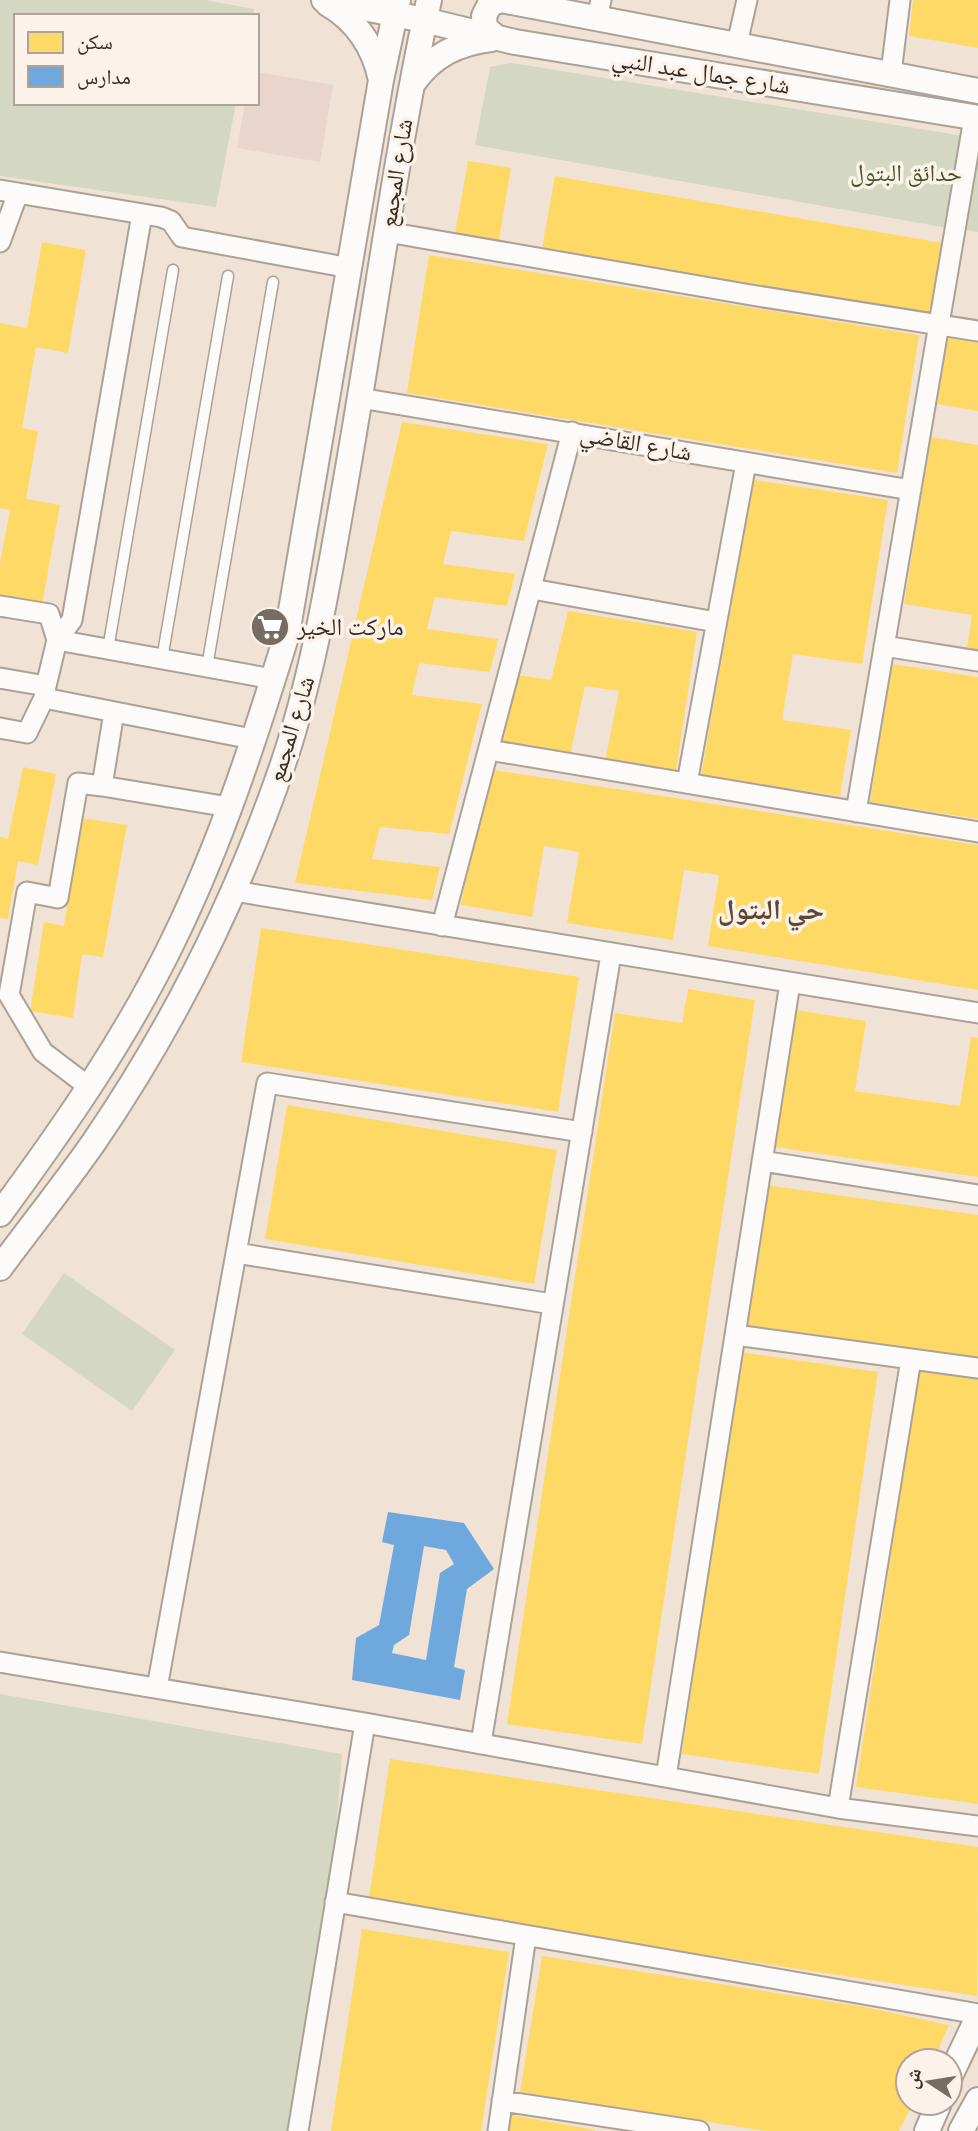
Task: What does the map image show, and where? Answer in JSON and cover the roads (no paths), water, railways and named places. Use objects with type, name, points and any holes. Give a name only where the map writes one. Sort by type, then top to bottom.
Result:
[{"type":"street","name":"شارع جمال عبد النبي","points":[[323,0],[351,5],[414,8],[498,38],[976,118]]},
{"type":"street","points":[[323,0],[342,12],[360,32],[383,71],[391,64],[398,63],[409,71],[412,78],[447,50],[463,44],[498,38]]},
{"type":"street","points":[[737,44],[747,0]]},
{"type":"street","points":[[891,73],[900,0]]},
{"type":"street","name":"شارع جمال عبد النبي","points":[[509,1],[599,9],[737,44],[978,91]]},
{"type":"street","points":[[498,38],[485,28],[484,16],[490,4],[509,1]]},
{"type":"street","name":"شارع المجمع","points":[[0,1214],[89,1087],[130,1021],[173,942],[210,859],[229,807],[287,634],[383,71],[414,8]]},
{"type":"street","name":"شارع المجمع","points":[[0,1268],[93,1144],[183,995],[234,891],[283,762],[323,612],[412,78],[414,8]]},
{"type":"street","points":[[856,812],[938,325],[976,118]]},
{"type":"street","points":[[0,242],[9,192],[142,214],[171,221],[182,237],[351,268]]},
{"type":"street","points":[[0,729],[27,733],[45,692],[57,640],[72,620],[142,214]]},
{"type":"street","points":[[387,232],[978,331]]},
{"type":"street","points":[[340,331],[351,306],[356,303],[362,305],[365,368]]},
{"type":"street","name":"شارع القاضي","points":[[360,398],[911,490]]},
{"type":"street","points":[[442,926],[572,432]]},
{"type":"street","points":[[687,783],[746,463]]},
{"type":"street","points":[[532,589],[716,622]]},
{"type":"street","points":[[0,606],[49,614],[57,640]]},
{"type":"street","points":[[291,606],[294,619],[302,624],[315,622],[323,612]]},
{"type":"street","points":[[57,640],[207,667],[276,668],[292,648],[301,648],[309,654],[310,667]]},
{"type":"street","points":[[884,646],[978,661]]},
{"type":"street","points":[[0,678],[114,712],[252,739]]},
{"type":"street","points":[[102,786],[114,712]]},
{"type":"street","points":[[489,750],[978,832]]},
{"type":"street","points":[[89,1087],[43,1052],[4,990],[27,892],[58,898],[78,783],[229,807]]},
{"type":"street","points":[[234,891],[978,1013]]},
{"type":"street","points":[[481,1743],[611,954]]},
{"type":"street","points":[[666,1777],[790,984]]},
{"type":"street","points":[[157,1688],[267,1083],[582,1132]]},
{"type":"street","points":[[762,1161],[978,1195]]},
{"type":"street","points":[[236,1253],[552,1304]]},
{"type":"street","points":[[735,1335],[978,1368]]},
{"type":"street","points":[[838,1808],[911,1359]]},
{"type":"street","points":[[0,1662],[481,1743],[838,1808],[978,1826]]},
{"type":"street","points":[[298,2131],[365,1723]]},
{"type":"street","points":[[335,1902],[978,2016],[964,2047]]},
{"type":"street","points":[[498,2131],[526,1936]]},
{"type":"street","points":[[502,2101],[699,2131]]},
{"type":"street","points":[[961,2131],[977,2103]]},
{"type":"lane","points":[[108,649],[173,270]]},
{"type":"lane","points":[[162,659],[228,276]]},
{"type":"lane","points":[[207,667],[273,282]]},
{"type":"place","name":"ماركت الخير","points":[[270,627]]},
{"type":"district","name":"حي البتول","points":[[771,909]]},
{"type":"park label","name":"حدائق البتول","points":[[906,173]]}]
